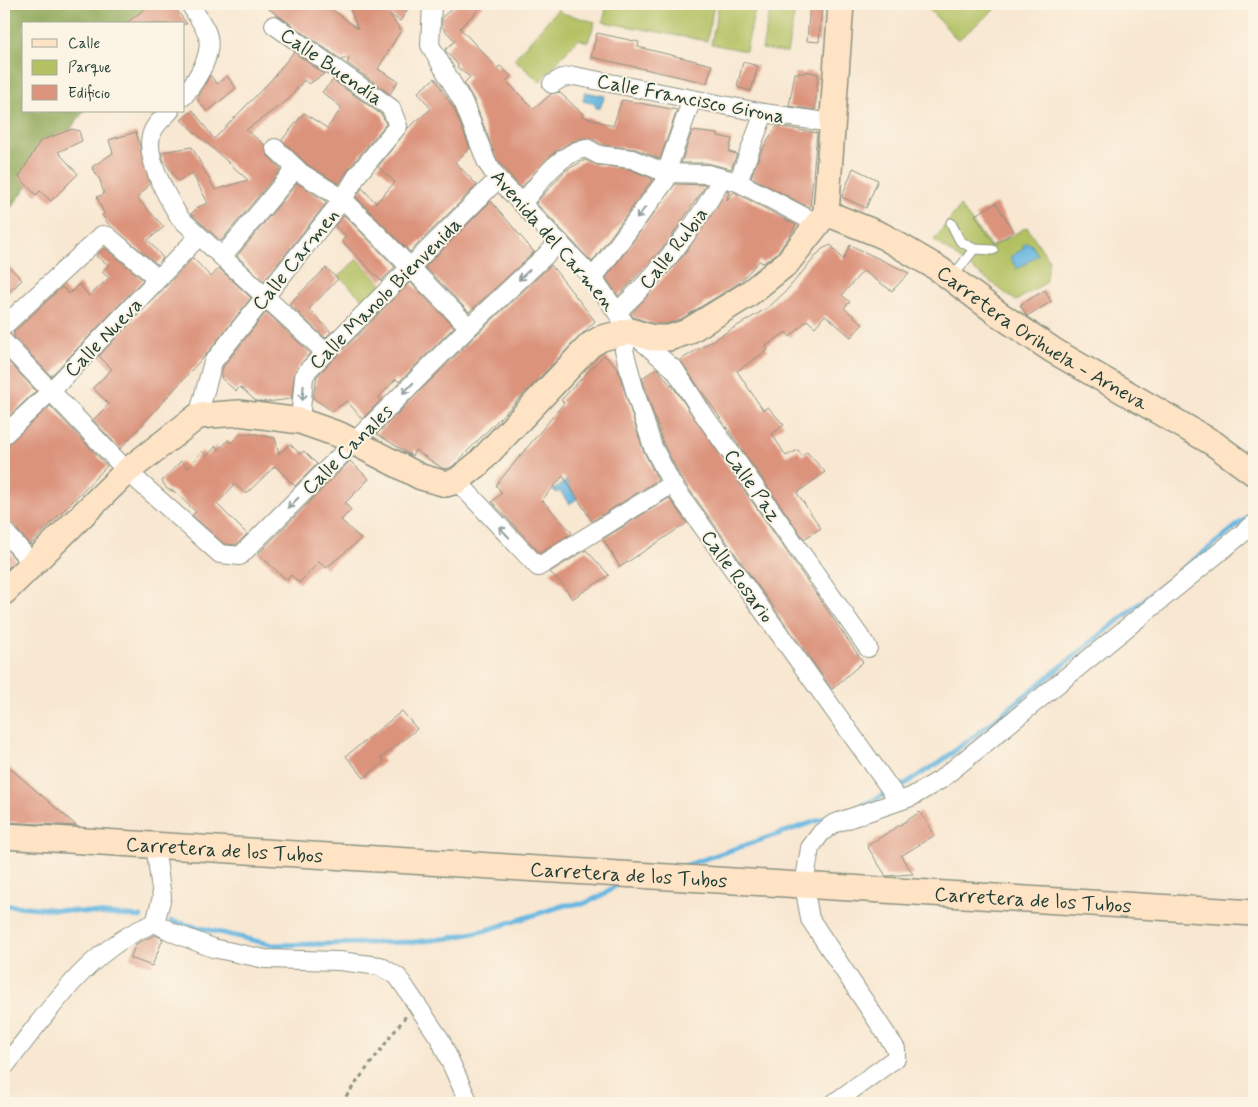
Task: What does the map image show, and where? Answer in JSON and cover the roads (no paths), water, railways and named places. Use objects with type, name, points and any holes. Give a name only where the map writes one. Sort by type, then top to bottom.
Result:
[{"type":"main road","points":[[4,592],[128,471],[198,416],[239,413],[300,421],[353,442],[421,477],[446,484],[457,481],[478,464],[590,345],[624,321],[652,338],[669,338],[686,332],[747,295],[787,263],[822,219],[832,123],[841,4]]},
{"type":"main road","name":"Carretera Orihuela - Arneva","points":[[822,219],[881,235],[952,278],[1000,315],[1054,351],[1213,443],[1254,473]]},
{"type":"main road","name":"Carretera de los Tubos","points":[[4,836],[1254,913]]},
{"type":"street","points":[[185,94],[200,72],[208,45],[207,33],[190,4]]},
{"type":"street","name":"Avenida del Carmen","points":[[434,6],[430,45],[464,104],[487,164],[498,179],[593,278],[624,321]]},
{"type":"street","name":"Calle Buendía","points":[[274,24],[391,108]]},
{"type":"street","name":"Calle Francisco Girona","points":[[552,84],[562,78],[574,76],[764,113],[832,123]]},
{"type":"street","points":[[593,278],[666,180],[666,173],[692,99]]},
{"type":"street","name":"Calle Carmen","points":[[198,416],[213,362],[343,199],[358,174],[398,126],[391,108]]},
{"type":"street","points":[[169,112],[157,124],[151,135],[149,148],[168,198],[180,218],[325,352]]},
{"type":"street","name":"Calle Rubia","points":[[624,321],[648,282],[682,244],[706,208],[730,180],[764,113]]},
{"type":"street","points":[[275,148],[296,168],[328,192],[343,199],[469,327]]},
{"type":"street","points":[[522,204],[552,168],[574,153],[586,148],[599,155],[632,159],[666,173],[707,174],[730,180],[822,219]]},
{"type":"street","points":[[222,257],[296,168]]},
{"type":"street","name":"Calle Manolo Bienvenida","points":[[300,421],[304,377],[325,352],[498,179]]},
{"type":"street","points":[[4,326],[102,235],[108,236],[158,279]]},
{"type":"street","name":"Calle Nueva","points":[[4,435],[51,391],[199,236]]},
{"type":"street","name":"Calle Canales","points":[[4,342],[128,471],[220,554],[240,556],[469,327],[560,242]]},
{"type":"street","name":"Calle Rosario","points":[[624,321],[624,350],[636,395],[652,447],[672,484],[899,801]]},
{"type":"street","name":"Calle Paz","points":[[624,321],[675,370],[702,412],[868,648]]},
{"type":"street","points":[[457,481],[538,567],[672,484]]},
{"type":"street","points":[[834,1103],[896,1058],[896,1049],[810,919],[804,885],[810,848],[821,833],[833,824],[911,798],[940,780],[1254,524]]},
{"type":"street","points":[[4,531],[33,564]]},
{"type":"street","points":[[155,846],[162,897],[155,923]]},
{"type":"street","points":[[155,923],[174,934],[213,948],[265,959],[339,960],[380,966],[398,977],[440,1039],[469,1103]]},
{"type":"street","points":[[4,1067],[76,979],[100,954],[131,932],[155,923]]},
{"type":"lane","points":[[951,223],[960,241],[974,249],[993,250]]},
{"type":"lane","points":[[952,278],[974,249]]},
{"type":"water","points":[[585,92],[605,96],[600,108],[596,108],[595,104],[583,101]]},
{"type":"water","points":[[1031,244],[1038,255],[1017,269],[1010,257],[1023,249],[1023,245]]},
{"type":"water","points":[[566,481],[577,499],[569,504],[560,491],[556,493],[553,490]]},
{"type":"waterway","points":[[895,790],[940,762],[982,730],[1254,512]]},
{"type":"waterway","points":[[863,805],[889,792]]},
{"type":"waterway","points":[[681,867],[834,815]]},
{"type":"waterway","points":[[171,921],[273,945],[414,942],[450,938],[487,930],[565,905],[583,904],[603,895],[619,883]]},
{"type":"waterway","points":[[4,905],[141,917]]}]
